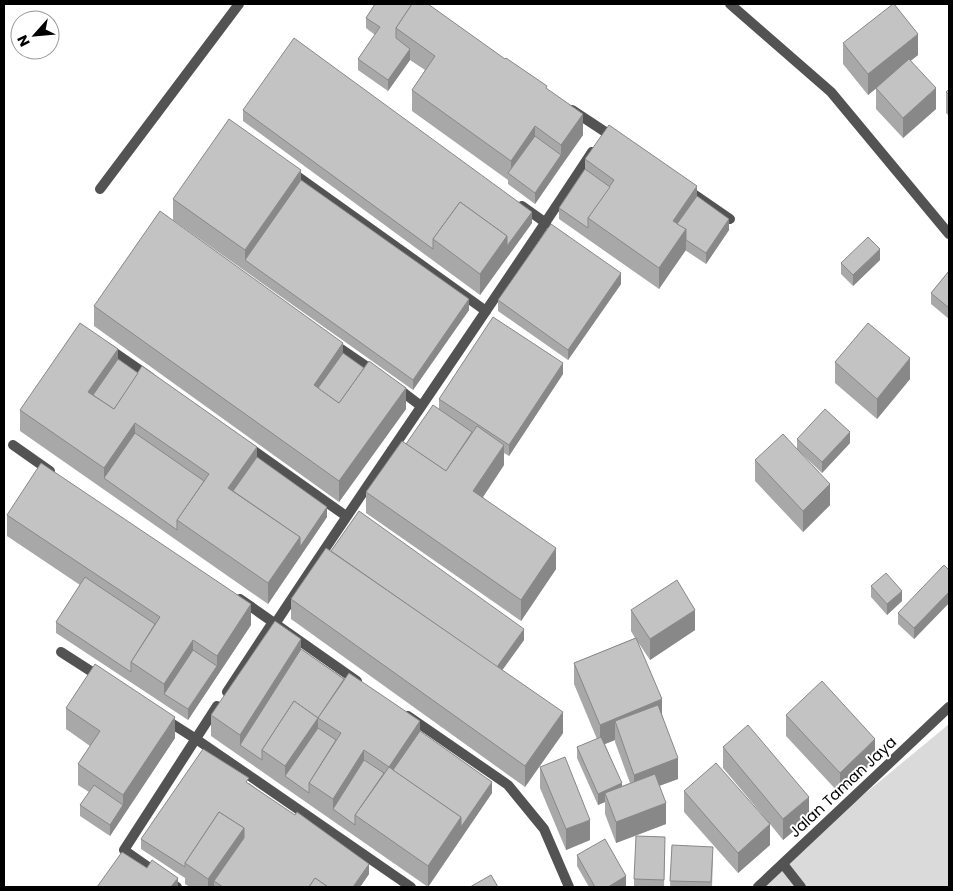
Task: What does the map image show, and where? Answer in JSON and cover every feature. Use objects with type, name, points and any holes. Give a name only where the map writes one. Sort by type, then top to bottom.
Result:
[{"type":"street","points":[[100,189],[240,4]]},
{"type":"street","points":[[730,4],[831,92],[949,234]]},
{"type":"street","points":[[564,104],[621,143]]},
{"type":"street","points":[[177,887],[124,850],[196,739],[546,223],[605,132]]},
{"type":"street","points":[[279,163],[486,312]]},
{"type":"street","points":[[676,181],[730,219]]},
{"type":"street","points":[[514,200],[546,223]]},
{"type":"street","points":[[326,338],[421,406]]},
{"type":"street","points":[[100,341],[155,381]]},
{"type":"street","points":[[235,437],[346,516]]},
{"type":"street","points":[[13,445],[62,478]]},
{"type":"street","points":[[232,594],[364,685]]},
{"type":"street","points":[[61,652],[109,683]]},
{"type":"street","points":[[396,707],[508,785],[544,829],[569,887]]},
{"type":"street","name":"Jalan Taman Jaya","points":[[758,887],[949,707]]},
{"type":"street","points":[[157,713],[411,887]]},
{"type":"street","points":[[783,864],[801,887]]},
{"type":"shaded area","points":[[949,724],[949,887],[752,887]]},
{"type":"building","points":[[375,4],[412,4],[396,28],[396,38],[410,49],[388,80],[358,59],[380,27],[366,18]]},
{"type":"building","points":[[412,4],[428,4],[505,59],[547,86],[546,88],[583,114],[561,145],[535,126],[511,161],[412,90],[435,56],[396,28]]},
{"type":"building","points":[[893,4],[918,34],[868,74],[843,43]]},
{"type":"building","points":[[294,38],[532,212],[507,246],[507,236],[460,202],[433,239],[433,249],[243,110]]},
{"type":"building","points":[[909,59],[936,88],[903,118],[876,88]]},
{"type":"building","points":[[229,119],[301,170],[245,250],[173,199]]},
{"type":"building","points":[[609,125],[697,186],[673,221],[686,229],[659,268],[588,218],[614,180],[585,159]]},
{"type":"building","points":[[535,136],[561,155],[535,193],[508,173]]},
{"type":"building","points":[[585,169],[610,187],[588,218],[588,228],[559,208]]},
{"type":"building","points":[[301,180],[469,299],[413,380],[245,260]]},
{"type":"building","points":[[697,196],[729,219],[706,253],[686,240],[686,229],[677,224]]},
{"type":"building","points":[[460,202],[507,236],[480,274],[433,239]]},
{"type":"building","points":[[160,211],[343,343],[314,385],[339,403],[369,361],[406,388],[339,481],[94,306]]},
{"type":"building","points":[[551,224],[621,273],[568,350],[498,300]]},
{"type":"building","points":[[868,237],[880,249],[853,275],[841,263]]},
{"type":"building","points":[[949,271],[949,308],[931,293]]},
{"type":"building","points":[[493,317],[563,363],[509,445],[439,399]]},
{"type":"building","points":[[80,323],[118,349],[88,392],[114,409],[142,366],[257,447],[228,488],[300,537],[268,583],[177,520],[209,474],[135,423],[104,468],[20,410]]},
{"type":"building","points":[[868,323],[910,358],[877,399],[835,362]]},
{"type":"building","points":[[343,353],[364,368],[339,403],[318,388]]},
{"type":"building","points":[[118,359],[138,373],[114,409],[93,395]]},
{"type":"building","points":[[433,405],[472,432],[446,471],[406,444]]},
{"type":"building","points":[[825,409],[850,432],[822,462],[797,439]]},
{"type":"building","points":[[477,426],[504,445],[473,491],[556,548],[521,600],[366,492],[402,441],[446,471]]},
{"type":"building","points":[[135,433],[204,481],[177,520],[177,530],[104,478]]},
{"type":"building","points":[[783,434],[830,484],[803,511],[755,460]]},
{"type":"building","points":[[257,457],[327,507],[300,547],[300,537],[233,491]]},
{"type":"building","points":[[41,463],[251,604],[217,656],[193,640],[164,684],[131,662],[160,617],[7,515]]},
{"type":"building","points":[[359,511],[524,629],[497,667],[331,551]]},
{"type":"building","points":[[326,548],[563,712],[525,766],[291,599]]},
{"type":"building","points":[[944,565],[949,570],[949,592],[914,628],[898,613]]},
{"type":"building","points":[[886,573],[902,591],[887,604],[871,586]]},
{"type":"building","points":[[85,577],[155,624],[131,662],[131,672],[56,622]]},
{"type":"building","points":[[677,580],[695,610],[650,639],[631,610]]},
{"type":"building","points":[[275,621],[301,639],[240,735],[211,715]]},
{"type":"building","points":[[636,638],[662,699],[600,725],[574,663]]},
{"type":"building","points":[[301,649],[344,679],[318,718],[294,701],[262,750],[262,760],[240,745]]},
{"type":"building","points":[[193,650],[217,666],[188,709],[164,694]]},
{"type":"building","points":[[95,664],[175,717],[123,795],[78,764],[100,731],[66,708]]},
{"type":"building","points":[[349,673],[420,721],[389,767],[364,750],[333,799],[309,783],[341,733],[318,718]]},
{"type":"building","points":[[822,681],[875,739],[840,773],[786,715]]},
{"type":"building","points":[[294,701],[318,718],[285,766],[262,750]]},
{"type":"building","points":[[658,705],[678,758],[634,775],[615,721]]},
{"type":"building","points":[[748,725],[809,797],[783,819],[723,747]]},
{"type":"building","points":[[318,728],[336,740],[309,783],[309,793],[285,776]]},
{"type":"building","points":[[420,731],[492,782],[461,827],[461,817],[393,770]]},
{"type":"building","points":[[601,737],[622,783],[598,794],[577,747]]},
{"type":"building","points":[[203,749],[249,778],[246,782],[295,815],[297,812],[369,864],[353,887],[328,887],[315,878],[309,887],[223,887],[214,881],[244,838],[244,828],[219,812],[185,863],[185,867],[141,839]]},
{"type":"building","points":[[565,757],[590,820],[566,829],[540,767]]},
{"type":"building","points":[[364,760],[384,773],[355,815],[355,825],[333,809]]},
{"type":"building","points":[[716,763],[770,824],[738,853],[684,791]]},
{"type":"building","points":[[389,767],[461,817],[428,866],[355,815]]},
{"type":"building","points":[[655,774],[666,803],[616,822],[605,793]]},
{"type":"building","points":[[94,785],[123,805],[110,825],[80,805]]},
{"type":"building","points":[[219,812],[244,828],[208,879],[185,863]]},
{"type":"building","points":[[636,836],[665,837],[664,880],[634,879]]},
{"type":"building","points":[[605,839],[626,876],[608,887],[595,887],[577,855]]},
{"type":"building","points":[[672,845],[713,847],[711,882],[670,881]]},
{"type":"building","points":[[122,852],[147,868],[152,860],[178,878],[171,887],[97,887]]},
{"type":"building","points":[[491,875],[498,887],[470,887]]},
{"type":"building","points":[[315,878],[328,887],[309,887]]}]
